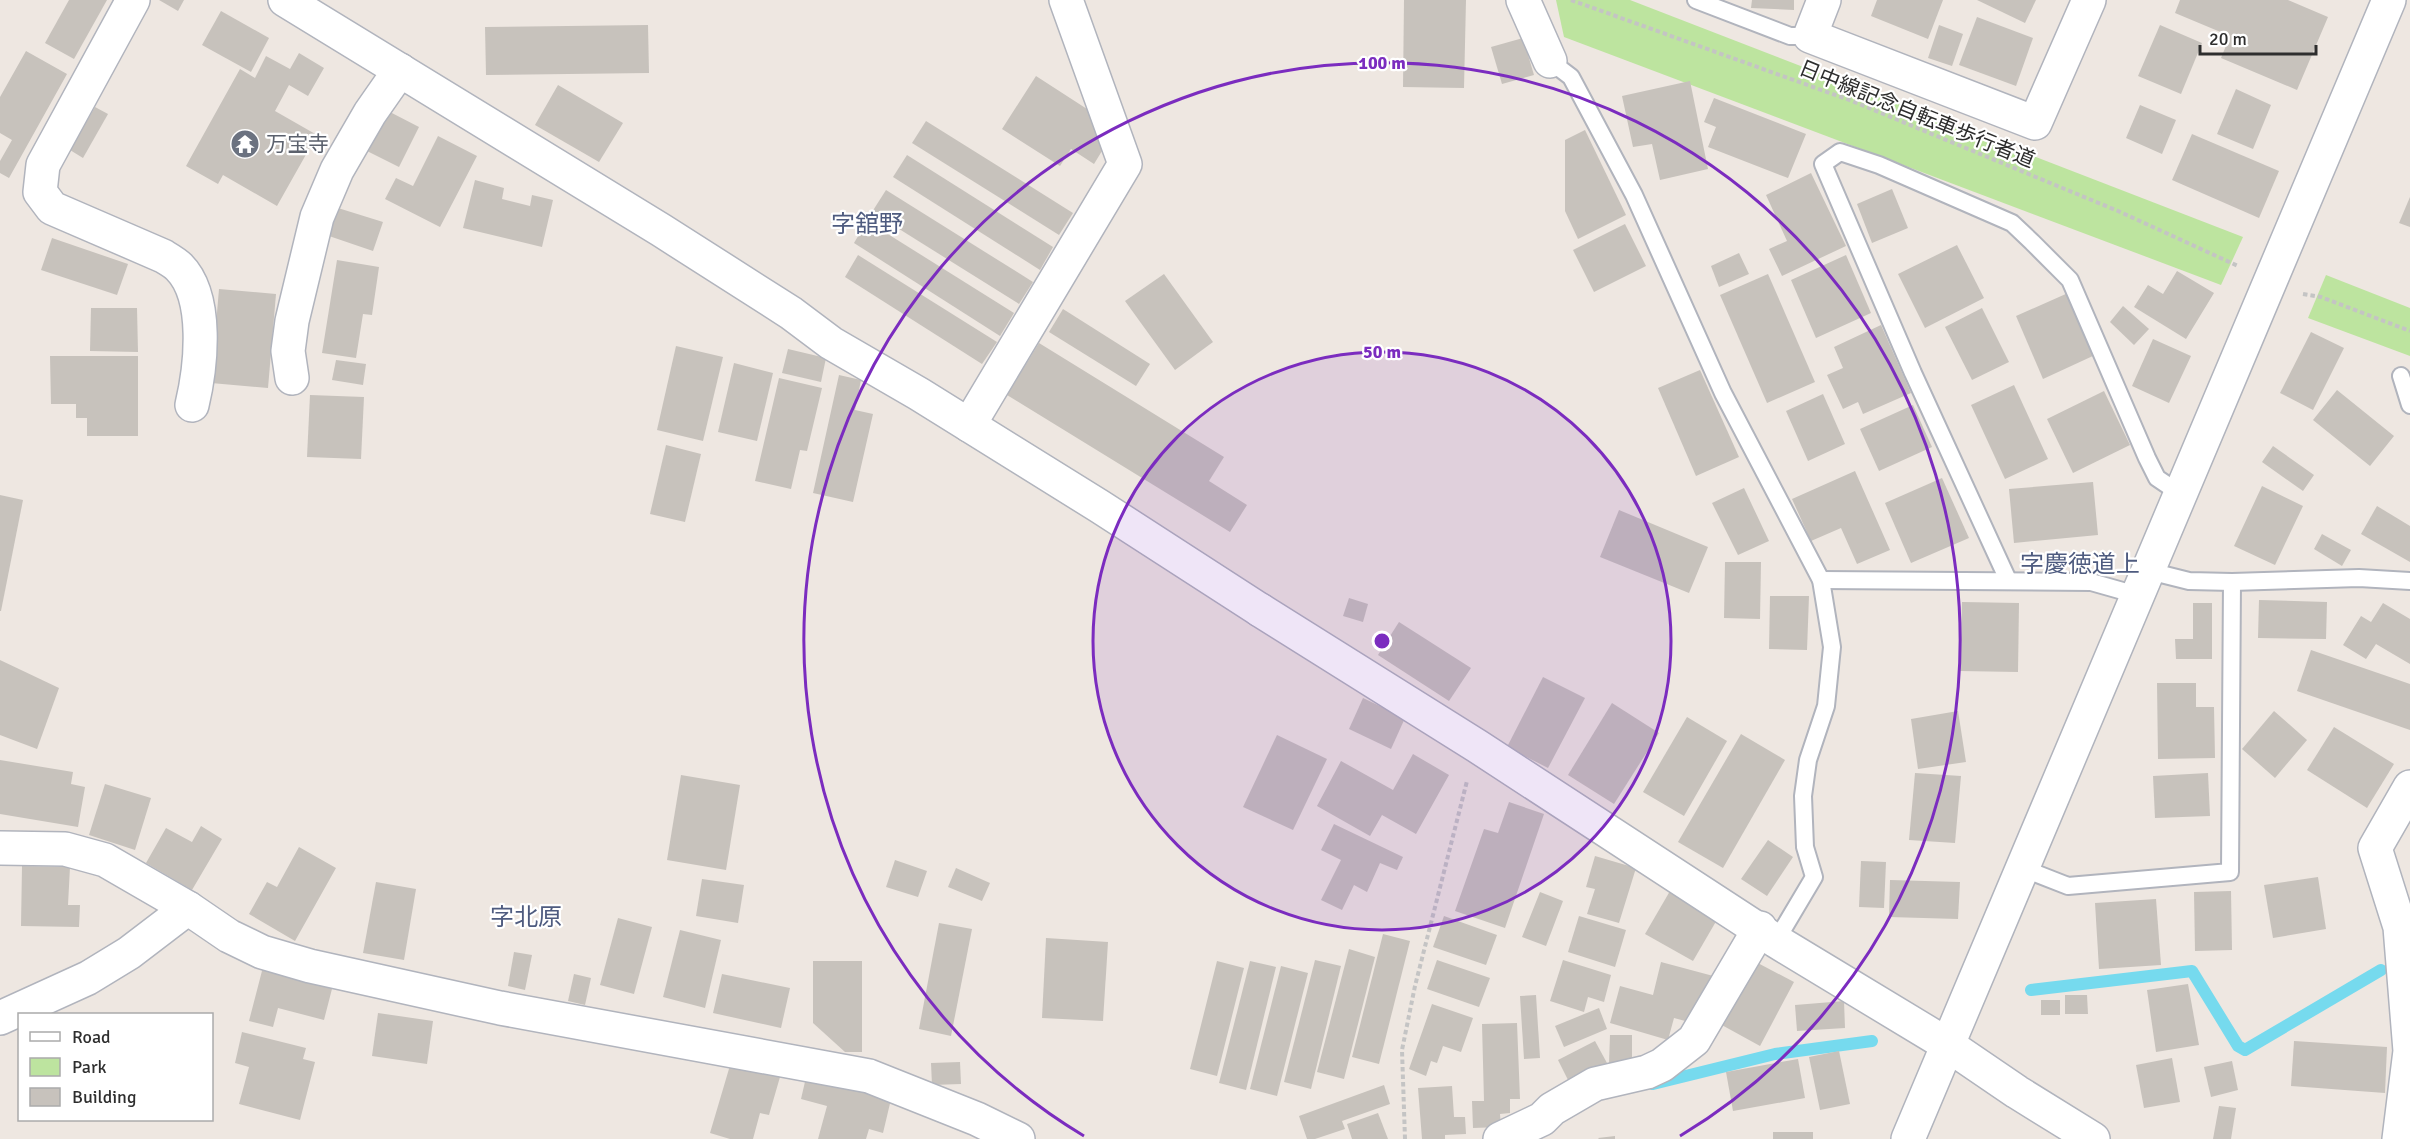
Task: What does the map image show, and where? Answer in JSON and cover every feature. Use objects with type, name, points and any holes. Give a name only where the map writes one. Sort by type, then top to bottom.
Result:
[{"type":"street","points":[[133,0],[43,165],[40,192],[52,208],[164,256],[179,267],[197,300],[199,357],[192,405]]},
{"type":"street","points":[[285,0],[661,230],[791,313],[831,343],[969,425],[1477,746],[1768,935],[1948,1045],[2092,1139]]},
{"type":"street","points":[[969,425],[1125,164],[1065,0]]},
{"type":"street","points":[[1523,0],[1550,61]]},
{"type":"street","points":[[1824,0],[1810,36],[2036,123],[2089,0]]},
{"type":"street","points":[[1908,1139],[2182,495],[2389,0]]},
{"type":"street","points":[[292,378],[288,351],[292,321],[317,217],[337,170],[369,113],[400,69]]},
{"type":"street","points":[[2404,1124],[2410,1051],[2405,927],[2375,848],[2410,787]]},
{"type":"street","points":[[0,848],[65,849],[86,853],[123,869],[237,940],[262,951],[310,966],[500,1008],[869,1076],[977,1119],[1018,1139]]},
{"type":"street","points":[[0,1018],[88,978],[129,953],[188,908]]},
{"type":"street","points":[[1502,1138],[1542,1119],[1552,1109],[1595,1084],[1647,1072],[1678,1054],[1694,1040],[1768,935]]},
{"type":"lane","points":[[1696,0],[1790,36],[1810,36]]},
{"type":"lane","points":[[1550,61],[1571,77],[1634,195],[1723,393],[1821,580],[1832,647],[1826,706],[1808,760],[1803,796],[1805,846],[1814,877],[1768,935]]},
{"type":"lane","points":[[2008,580],[1913,373],[1822,164],[1840,152],[1879,165],[2012,224],[2070,280],[2157,478],[2182,495]]},
{"type":"lane","points":[[2401,376],[2410,405]]},
{"type":"lane","points":[[1821,580],[2143,583],[2359,578],[2410,581]]},
{"type":"lane","points":[[2022,868],[2068,886],[2230,872],[2232,582]]},
{"type":"path","name":"日中線記念自転車歩行者道","points":[[1571,0],[1852,101],[2118,212],[2232,262],[2245,272]]},
{"type":"path","points":[[2302,294],[2321,297],[2410,331]]},
{"type":"path","points":[[1405,1139],[1402,1050],[1441,878],[1477,746]]},
{"type":"green space","points":[[1556,0],[1630,0],[2243,237],[2221,285],[1564,37]]},
{"type":"green space","points":[[2326,275],[2410,308],[2410,356],[2308,318]]},
{"type":"building","points":[[69,0],[107,0],[74,59],[45,43]]},
{"type":"building","points":[[159,0],[184,0],[178,11]]},
{"type":"building","points":[[1404,0],[1466,0],[1464,88],[1403,87]]},
{"type":"building","points":[[1752,0],[1794,0],[1794,10],[1751,8]]},
{"type":"building","points":[[1877,0],[1943,0],[1928,39],[1871,16]]},
{"type":"building","points":[[1977,0],[2036,0],[2025,23]]},
{"type":"building","points":[[2180,0],[2288,0],[2328,17],[2297,90],[2221,58],[2230,36],[2175,13]]},
{"type":"building","points":[[221,11],[269,38],[251,72],[202,45]]},
{"type":"building","points":[[1977,17],[2033,38],[2016,86],[1959,65]]},
{"type":"building","points":[[648,25],[649,73],[486,75],[485,27]]},
{"type":"building","points":[[1939,25],[1963,34],[1952,66],[1928,58]]},
{"type":"building","points":[[2160,25],[2202,43],[2181,94],[2138,76]]},
{"type":"building","points":[[1523,38],[1534,75],[1502,84],[1491,47]]},
{"type":"building","points":[[26,51],[67,74],[9,178],[0,173],[0,161],[12,140],[0,133],[0,97]]},
{"type":"building","points":[[299,53],[324,68],[308,96],[289,85],[275,111],[317,135],[277,206],[223,175],[218,184],[186,166],[240,69],[255,78],[266,56],[290,69]]},
{"type":"building","points":[[1036,76],[1087,109],[1105,146],[1094,164],[1071,149],[1060,166],[1002,129]]},
{"type":"building","points":[[1690,81],[1708,169],[1660,180],[1652,144],[1633,147],[1622,96]]},
{"type":"building","points":[[558,85],[623,123],[599,162],[535,125]]},
{"type":"building","points":[[2236,89],[2271,105],[2253,149],[2217,134]]},
{"type":"building","points":[[1714,98],[1806,134],[1788,178],[1708,147],[1716,127],[1704,122]]},
{"type":"building","points":[[2140,105],[2176,120],[2162,154],[2126,138]]},
{"type":"building","points":[[95,107],[108,114],[83,158],[70,150]]},
{"type":"building","points":[[388,111],[419,127],[399,167],[367,151]]},
{"type":"building","points":[[926,121],[1073,213],[1059,235],[912,143]]},
{"type":"building","points":[[1585,130],[1626,215],[1578,239],[1565,211],[1565,140]]},
{"type":"building","points":[[2192,134],[2279,171],[2259,218],[2172,180]]},
{"type":"building","points":[[438,136],[477,156],[440,227],[385,199],[396,178],[413,186]]},
{"type":"building","points":[[907,155],[1053,247],[1040,270],[893,177]]},
{"type":"building","points":[[1811,173],[1846,246],[1782,276],[1769,249],[1787,241],[1766,195]]},
{"type":"building","points":[[475,180],[504,188],[502,199],[530,206],[532,195],[553,200],[542,247],[463,228]]},
{"type":"building","points":[[1892,189],[1908,228],[1872,243],[1857,204]]},
{"type":"building","points":[[886,190],[1033,282],[1019,304],[872,212]]},
{"type":"building","points":[[2410,197],[2410,227],[2399,223]]},
{"type":"building","points":[[338,208],[383,222],[373,251],[329,236]]},
{"type":"building","points":[[867,221],[1014,313],[1000,336],[854,243]]},
{"type":"building","points":[[1625,224],[1646,266],[1594,292],[1573,250]]},
{"type":"building","points":[[52,238],[128,264],[117,295],[41,270]]},
{"type":"building","points":[[1957,245],[1984,298],[1925,328],[1898,274]]},
{"type":"building","points":[[1739,253],[1749,274],[1719,287],[1711,266]]},
{"type":"building","points":[[858,255],[997,342],[982,364],[845,277]]},
{"type":"building","points":[[1846,255],[1871,313],[1816,338],[1791,280]]},
{"type":"building","points":[[337,260],[379,267],[372,315],[363,314],[356,358],[322,353]]},
{"type":"building","points":[[2177,271],[2214,293],[2186,339],[2134,307],[2148,285],[2163,294]]},
{"type":"building","points":[[1164,274],[1213,342],[1175,370],[1125,301]]},
{"type":"building","points":[[1768,274],[1815,382],[1767,403],[1720,295]]},
{"type":"building","points":[[219,289],[276,294],[268,388],[211,383]]},
{"type":"building","points":[[2068,293],[2095,355],[2043,379],[2016,316]]},
{"type":"building","points":[[2123,306],[2149,329],[2134,345],[2110,322]]},
{"type":"building","points":[[91,308],[137,308],[138,352],[90,351]]},
{"type":"building","points":[[1982,308],[2009,362],[1972,380],[1945,327]]},
{"type":"building","points":[[1063,309],[1150,364],[1136,386],[1049,332]]},
{"type":"building","points":[[1881,325],[1911,393],[1863,414],[1858,402],[1843,409],[1827,375],[1843,368],[1834,347]]},
{"type":"building","points":[[2311,332],[2344,348],[2313,410],[2280,393]]},
{"type":"building","points":[[2153,339],[2191,356],[2169,403],[2132,386]]},
{"type":"building","points":[[1039,343],[1224,457],[1209,481],[1247,505],[1230,532],[1007,395]]},
{"type":"building","points":[[676,346],[723,357],[703,441],[657,430]]},
{"type":"building","points":[[788,349],[826,358],[821,382],[782,373]]},
{"type":"building","points":[[50,356],[138,356],[138,436],[87,436],[87,418],[76,418],[76,404],[51,404]]},
{"type":"building","points":[[336,360],[366,364],[363,385],[332,380]]},
{"type":"building","points":[[734,363],[773,373],[757,441],[718,432]]},
{"type":"building","points":[[1700,370],[1739,457],[1696,476],[1658,388]]},
{"type":"building","points":[[839,375],[861,380],[855,410],[873,414],[853,502],[813,493]]},
{"type":"building","points":[[779,378],[822,388],[807,451],[800,450],[791,489],[755,481]]},
{"type":"building","points":[[2014,385],[2048,459],[2005,479],[1971,405]]},
{"type":"building","points":[[2337,390],[2394,436],[2370,466],[2313,420]]},
{"type":"building","points":[[2104,391],[2130,445],[2073,473],[2047,419]]},
{"type":"building","points":[[1823,394],[1845,444],[1808,461],[1786,411]]},
{"type":"building","points":[[310,395],[364,397],[361,459],[307,457]]},
{"type":"building","points":[[1913,405],[1932,447],[1879,471],[1860,429]]},
{"type":"building","points":[[666,445],[701,454],[685,522],[650,514]]},
{"type":"building","points":[[2273,446],[2314,475],[2303,491],[2262,462]]},
{"type":"building","points":[[1855,471],[1890,550],[1857,564],[1841,528],[1811,541],[1792,499]]},
{"type":"building","points":[[1942,478],[1969,538],[1911,563],[1885,503]]},
{"type":"building","points":[[2093,482],[2098,535],[2014,543],[2009,489]]},
{"type":"building","points":[[2262,486],[2303,506],[2275,565],[2234,546]]},
{"type":"building","points":[[1744,488],[1769,541],[1738,555],[1712,503]]},
{"type":"building","points":[[0,495],[23,500],[1,611],[0,611]]},
{"type":"building","points":[[2377,506],[2410,526],[2410,562],[2361,534]]},
{"type":"building","points":[[1619,510],[1708,547],[1689,593],[1600,557]]},
{"type":"building","points":[[2322,534],[2351,550],[2342,566],[2314,549]]},
{"type":"building","points":[[1725,562],[1761,562],[1760,619],[1724,618]]},
{"type":"building","points":[[1770,596],[1809,596],[1807,650],[1769,649]]},
{"type":"building","points":[[1349,598],[1368,604],[1363,622],[1343,616]]},
{"type":"building","points":[[2259,600],[2327,602],[2326,639],[2258,638]]},
{"type":"building","points":[[1962,602],[2019,603],[2018,672],[1960,671]]},
{"type":"building","points":[[2193,603],[2212,603],[2212,659],[2176,659],[2175,639],[2193,639]]},
{"type":"building","points":[[2383,603],[2410,619],[2410,664],[2376,644],[2366,659],[2343,645],[2361,616],[2371,622]]},
{"type":"building","points":[[1399,622],[1471,668],[1449,701],[1378,655]]},
{"type":"building","points":[[2311,650],[2410,684],[2410,730],[2297,691]]},
{"type":"building","points":[[0,660],[59,688],[37,749],[0,735]]},
{"type":"building","points":[[1543,677],[1585,698],[1548,768],[1507,747]]},
{"type":"building","points":[[2157,683],[2196,683],[2196,707],[2214,707],[2215,758],[2158,759]]},
{"type":"building","points":[[1363,698],[1405,718],[1391,749],[1349,729]]},
{"type":"building","points":[[1612,703],[1659,733],[1614,804],[1568,775]]},
{"type":"building","points":[[1958,711],[1966,762],[1918,769],[1911,719]]},
{"type":"building","points":[[2274,711],[2307,740],[2275,778],[2242,749]]},
{"type":"building","points":[[1687,717],[1727,741],[1684,816],[1643,792]]},
{"type":"building","points":[[2334,727],[2394,764],[2367,808],[2307,770]]},
{"type":"building","points":[[1741,734],[1785,760],[1723,868],[1678,842]]},
{"type":"building","points":[[1277,735],[1327,759],[1293,830],[1243,807]]},
{"type":"building","points":[[1413,754],[1449,775],[1416,834],[1382,815],[1370,836],[1317,806],[1341,761],[1393,790]]},
{"type":"building","points":[[0,760],[73,772],[71,784],[85,787],[78,827],[0,814]]},
{"type":"building","points":[[1915,773],[1961,776],[1955,843],[1909,840]]},
{"type":"building","points":[[2208,773],[2210,816],[2155,818],[2153,776]]},
{"type":"building","points":[[681,775],[740,785],[726,870],[667,860]]},
{"type":"building","points":[[105,784],[151,798],[135,850],[89,835]]},
{"type":"building","points":[[1509,802],[1544,814],[1505,928],[1455,911],[1484,829],[1498,833]]},
{"type":"building","points":[[1334,824],[1403,857],[1397,870],[1380,863],[1367,892],[1354,885],[1342,910],[1321,900],[1341,860],[1321,850]]},
{"type":"building","points":[[201,826],[222,839],[192,890],[146,863],[166,828],[192,842]]},
{"type":"building","points":[[1768,840],[1793,857],[1767,896],[1741,879]]},
{"type":"building","points":[[299,847],[336,868],[295,941],[249,914],[267,882],[277,887]]},
{"type":"building","points":[[1595,856],[1636,868],[1619,923],[1587,914],[1595,889],[1586,887]]},
{"type":"building","points":[[895,860],[927,871],[918,897],[886,887]]},
{"type":"building","points":[[1861,861],[1886,862],[1884,908],[1859,907]]},
{"type":"building","points":[[22,866],[70,867],[68,905],[80,905],[79,927],[21,926]]},
{"type":"building","points":[[956,868],[990,883],[982,901],[948,887]]},
{"type":"building","points":[[2318,877],[2326,929],[2273,938],[2264,885]]},
{"type":"building","points":[[702,879],[744,885],[738,923],[696,916]]},
{"type":"building","points":[[1890,880],[1960,882],[1958,919],[1889,917]]},
{"type":"building","points":[[376,882],[416,889],[404,960],[363,953]]},
{"type":"building","points":[[1670,891],[1718,918],[1693,961],[1645,934]]},
{"type":"building","points":[[2231,891],[2232,950],[2195,951],[2194,892]]},
{"type":"building","points":[[1540,892],[1563,901],[1546,946],[1522,937]]},
{"type":"building","points":[[2156,899],[2161,965],[2099,969],[2095,903]]},
{"type":"building","points":[[1444,916],[1497,935],[1486,965],[1433,947]]},
{"type":"building","points":[[1579,916],[1626,930],[1615,967],[1568,952]]},
{"type":"building","points":[[618,918],[652,927],[634,994],[600,985]]},
{"type":"building","points":[[939,923],[972,929],[951,1036],[919,1029]]},
{"type":"building","points":[[680,930],[721,940],[705,1008],[663,997]]},
{"type":"building","points":[[1383,934],[1410,941],[1379,1064],[1352,1057]]},
{"type":"building","points":[[1046,938],[1108,942],[1103,1021],[1042,1018]]},
{"type":"building","points":[[1349,949],[1375,957],[1344,1079],[1317,1072]]},
{"type":"building","points":[[514,952],[532,955],[525,990],[508,986]]},
{"type":"building","points":[[1315,960],[1341,966],[1311,1089],[1284,1082]]},
{"type":"building","points":[[1437,960],[1490,978],[1479,1007],[1427,989]]},
{"type":"building","points":[[1563,960],[1611,975],[1604,1002],[1588,997],[1584,1012],[1550,1001]]},
{"type":"building","points":[[813,961],[862,961],[862,1052],[845,1052],[813,1023]]},
{"type":"building","points":[[1217,961],[1244,968],[1217,1076],[1190,1069]]},
{"type":"building","points":[[1250,961],[1276,967],[1246,1090],[1219,1083]]},
{"type":"building","points":[[1754,961],[1794,982],[1760,1046],[1720,1024]]},
{"type":"building","points":[[1661,962],[1717,977],[1689,1022],[1674,1018],[1668,1040],[1610,1023],[1620,986],[1653,995]]},
{"type":"building","points":[[1281,966],[1308,973],[1277,1096],[1250,1089]]},
{"type":"building","points":[[263,967],[333,985],[324,1020],[278,1008],[273,1027],[249,1021]]},
{"type":"building","points":[[574,974],[591,978],[585,1005],[568,1001]]},
{"type":"building","points":[[722,974],[790,988],[781,1028],[713,1013]]},
{"type":"building","points":[[2188,984],[2199,1045],[2156,1052],[2147,990]]},
{"type":"building","points":[[1536,995],[1540,1058],[1524,1059],[1520,996]]},
{"type":"building","points":[[2065,995],[2087,995],[2088,1014],[2065,1014]]},
{"type":"building","points":[[2041,1000],[2060,1000],[2060,1015],[2041,1015]]},
{"type":"building","points":[[1844,1001],[1845,1028],[1797,1031],[1795,1005]]},
{"type":"building","points":[[1432,1004],[1473,1018],[1461,1052],[1443,1046],[1437,1063],[1431,1061],[1426,1076],[1409,1069]]},
{"type":"building","points":[[1599,1008],[1607,1029],[1564,1047],[1555,1026]]},
{"type":"building","points":[[378,1013],[433,1021],[427,1064],[372,1056]]},
{"type":"building","points":[[1517,1023],[1520,1099],[1510,1099],[1510,1113],[1500,1114],[1501,1127],[1473,1128],[1472,1101],[1484,1101],[1482,1024]]},
{"type":"building","points":[[242,1032],[306,1048],[303,1059],[315,1062],[300,1120],[239,1104],[249,1067],[235,1063]]},
{"type":"building","points":[[1610,1035],[1632,1035],[1632,1064],[1609,1064]]},
{"type":"building","points":[[1595,1041],[1607,1063],[1569,1082],[1558,1060]]},
{"type":"building","points":[[2294,1041],[2387,1047],[2385,1093],[2291,1086]]},
{"type":"building","points":[[1839,1051],[1850,1104],[1820,1110],[1809,1057]]},
{"type":"building","points":[[2172,1058],[2180,1102],[2144,1108],[2136,1065]]},
{"type":"building","points":[[1798,1059],[1805,1098],[1733,1111],[1726,1072]]},
{"type":"building","points":[[2232,1061],[2238,1090],[2211,1097],[2204,1067]]},
{"type":"building","points":[[731,1062],[780,1077],[769,1115],[760,1113],[753,1139],[730,1139],[710,1133]]},
{"type":"building","points":[[960,1062],[961,1084],[932,1085],[931,1063]]},
{"type":"building","points":[[807,1073],[892,1095],[883,1133],[869,1129],[866,1139],[818,1139],[827,1106],[801,1099]]},
{"type":"building","points":[[1384,1085],[1390,1104],[1342,1121],[1345,1129],[1315,1139],[1307,1139],[1299,1116]]},
{"type":"building","points":[[1452,1086],[1454,1117],[1465,1117],[1466,1134],[1445,1135],[1445,1139],[1422,1139],[1418,1088]]},
{"type":"building","points":[[2219,1106],[2236,1108],[2231,1139],[2213,1139]]},
{"type":"building","points":[[1378,1113],[1388,1139],[1352,1139],[1347,1124]]},
{"type":"building","points":[[1773,1132],[1813,1132],[1813,1139],[1773,1139]]},
{"type":"building","points":[[1615,1136],[1615,1139],[1598,1138]]},
{"type":"waterway","points":[[2031,990],[2192,971],[2238,1046],[2245,1050],[2381,970]]},
{"type":"waterway","points":[[1653,1084],[1775,1054],[1872,1041]]},
{"type":"place","name":"万宝寺","points":[[245,144]]},
{"type":"district","name":"字舘野","points":[[867,224]]},
{"type":"district","name":"字慶徳道上","points":[[2080,564]]},
{"type":"district","name":"字北原","points":[[526,917]]}]
